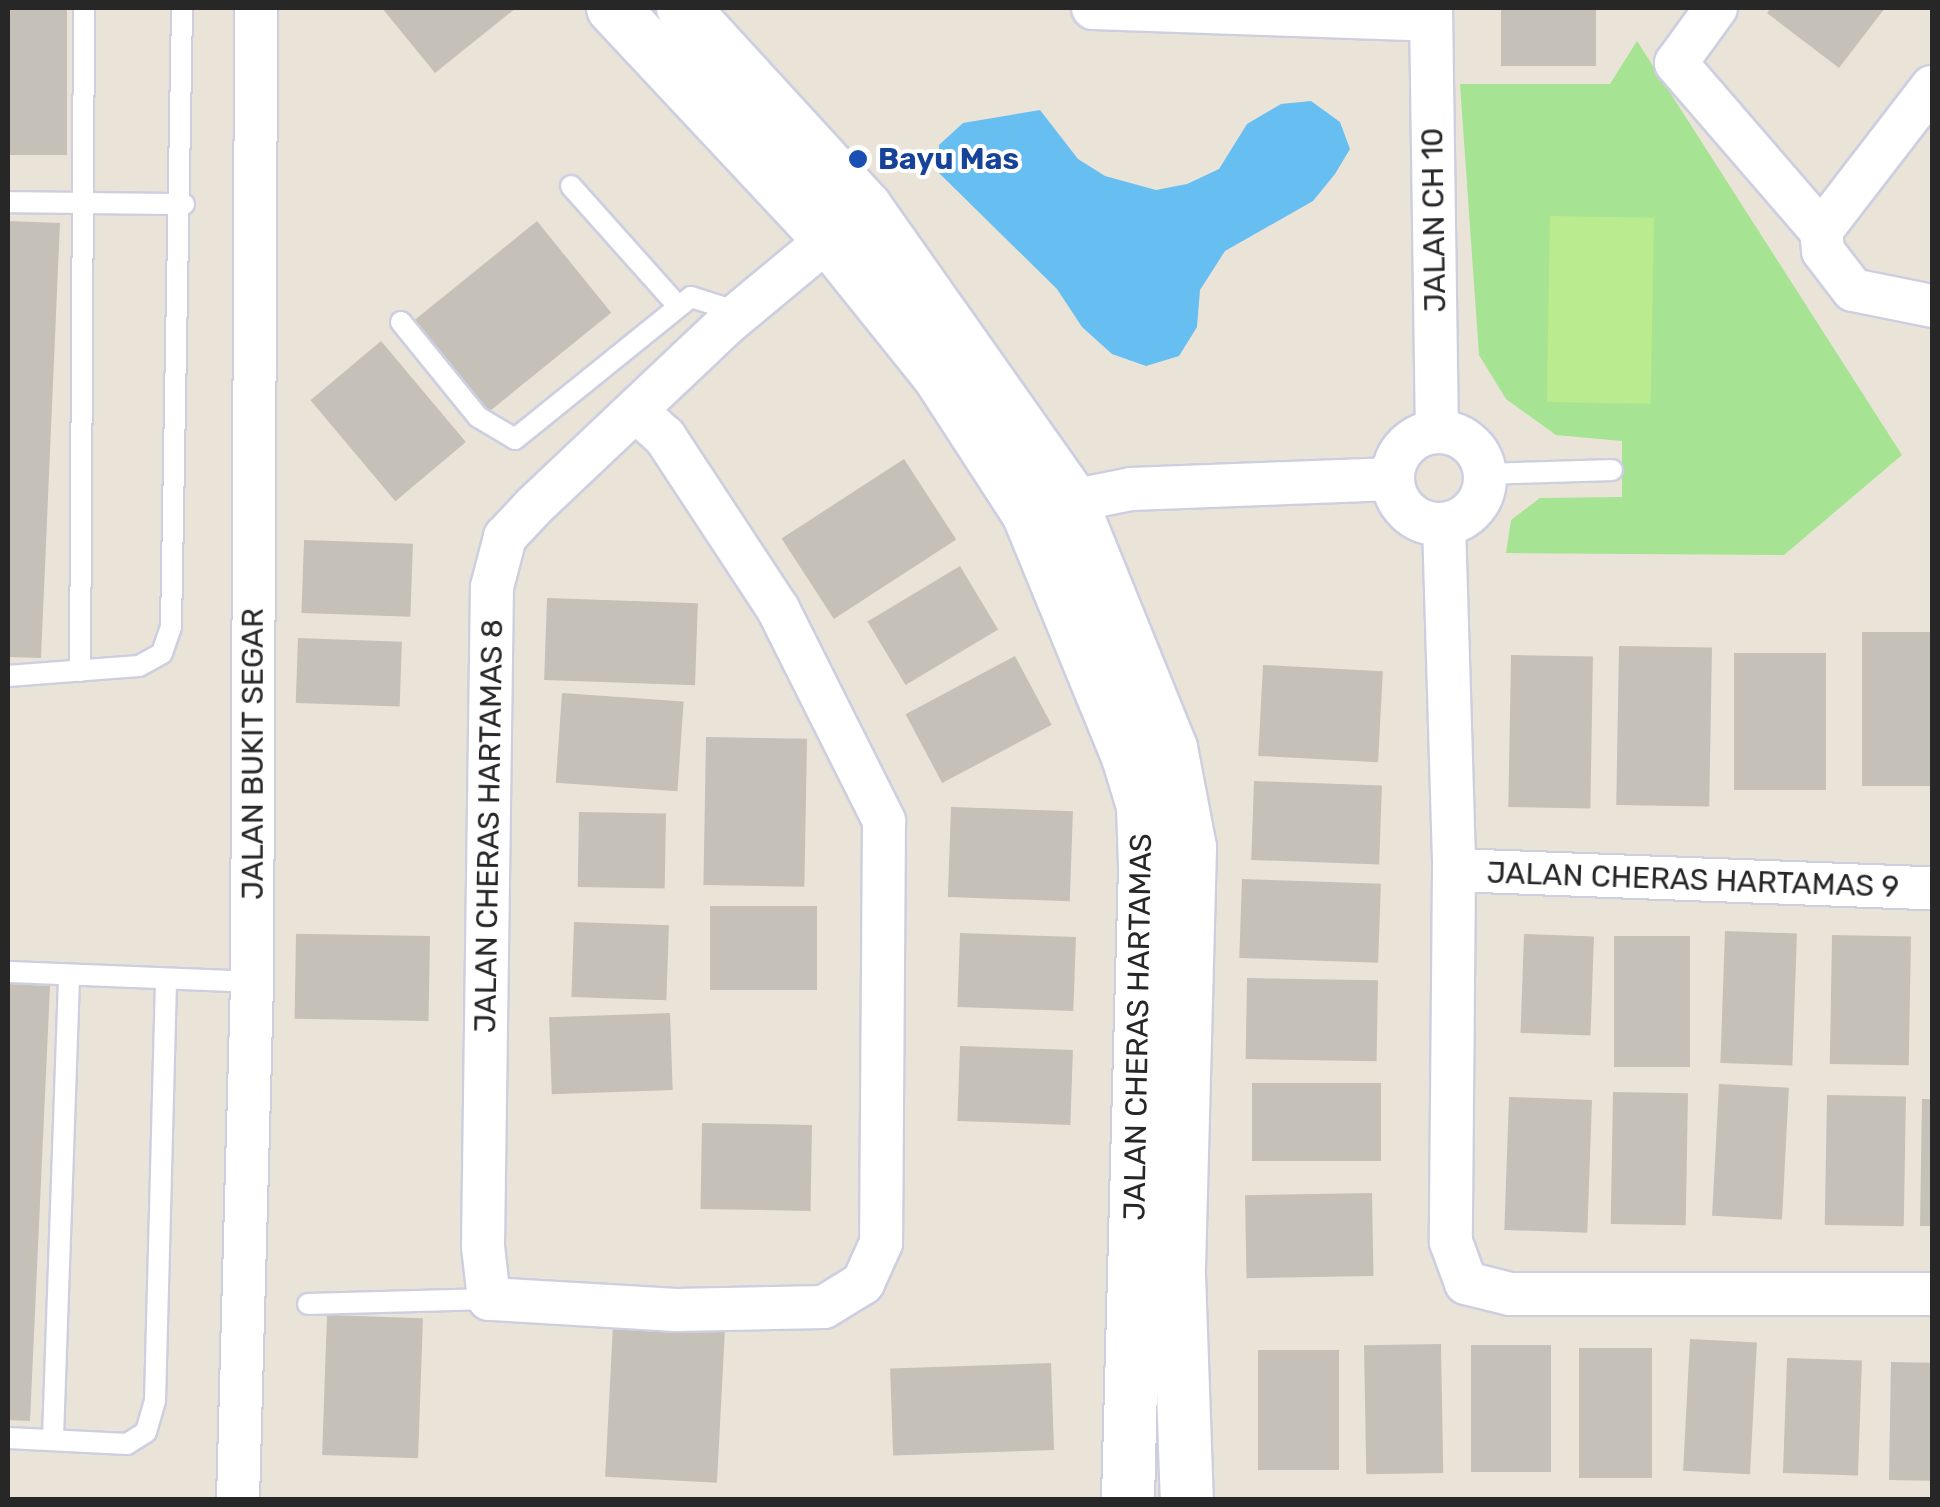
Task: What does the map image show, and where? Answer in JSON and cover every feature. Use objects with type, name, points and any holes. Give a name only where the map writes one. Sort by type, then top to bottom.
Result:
[{"type":"street","name":"JALAN BUKIT SEGAR","points":[[238,1500],[252,982],[256,8]]},
{"type":"street","name":"JALAN CHERAS HARTAMAS","points":[[613,8],[848,223]]},
{"type":"street","name":"JALAN CHERAS HARTAMAS","points":[[682,8],[848,223],[1048,504],[1171,748],[1190,848],[1179,1275],[1187,1500]]},
{"type":"street","points":[[1093,8],[1431,14]]},
{"type":"street","points":[[1716,8],[1676,63],[1821,230],[1823,251],[1852,290],[1932,306]]},
{"type":"street","name":"JALAN CH 10","points":[[1431,14],[1437,432]]},
{"type":"street","points":[[1821,230],[1932,87]]},
{"type":"street","name":"JALAN CHERAS HARTAMAS 8","points":[[489,1299],[483,1246],[492,586],[505,537],[741,313],[848,223]]},
{"type":"street","points":[[489,1299],[676,1310],[824,1307],[863,1283],[881,1244],[884,821],[778,608],[665,438],[636,411]]},
{"type":"street","points":[[1437,432],[1474,448],[1485,474],[1479,501],[1444,524],[1415,518],[1393,479],[1411,441],[1437,432]]},
{"type":"street","points":[[1048,504],[1393,479]]},
{"type":"street","name":"JALAN CHERAS HARTAMAS","points":[[1048,504],[1142,806],[1128,1500]]},
{"type":"street","name":"JALAN CHERAS HARTAMAS 9","points":[[1444,524],[1454,870],[1451,1242],[1466,1283],[1510,1294],[1932,1294]]},
{"type":"street","name":"JALAN CHERAS HARTAMAS 9","points":[[1454,870],[1932,888]]},
{"type":"lane","points":[[80,671],[77,203],[84,8]]},
{"type":"lane","points":[[8,676],[139,666],[162,653],[172,627],[184,204],[182,8]]},
{"type":"lane","points":[[571,186],[676,305]]},
{"type":"lane","points":[[8,202],[184,204]]},
{"type":"lane","points":[[400,322],[478,418],[515,439],[676,305],[691,297],[741,313]]},
{"type":"lane","points":[[1485,474],[1612,470]]},
{"type":"lane","points":[[8,972],[166,984],[252,982]]},
{"type":"lane","points":[[53,1437],[68,978]]},
{"type":"lane","points":[[8,1438],[53,1437],[128,1444],[146,1432],[155,1401],[166,984]]},
{"type":"lane","points":[[308,1304],[489,1299]]},
{"type":"green space","points":[[1637,41],[1902,455],[1784,555],[1506,553],[1511,520],[1540,498],[1622,497],[1622,441],[1556,435],[1506,399],[1479,355],[1460,84],[1610,84]]},
{"type":"green space","points":[[1550,216],[1654,218],[1651,404],[1547,402]]},
{"type":"water","points":[[1311,101],[1340,122],[1350,149],[1335,174],[1313,201],[1225,251],[1200,290],[1197,327],[1179,356],[1146,366],[1112,354],[1082,327],[1057,289],[939,173],[939,145],[963,123],[1040,110],[1078,159],[1105,176],[1156,190],[1187,184],[1219,169],[1247,124],[1281,104]]},
{"type":"building","points":[[8,8],[67,8],[67,155],[8,155]]},
{"type":"building","points":[[382,8],[516,8],[435,73]]},
{"type":"building","points":[[1501,8],[1596,8],[1596,66],[1501,66]]},
{"type":"building","points":[[1771,8],[1885,8],[1839,68],[1767,13]]},
{"type":"building","points":[[8,221],[60,223],[41,658],[8,657]]},
{"type":"building","points":[[537,221],[611,313],[486,414],[412,322]]},
{"type":"building","points":[[381,341],[466,442],[395,501],[311,400]]},
{"type":"building","points":[[904,459],[956,540],[834,619],[782,539]]},
{"type":"building","points":[[304,540],[413,544],[410,617],[301,613]]},
{"type":"building","points":[[960,566],[998,629],[906,685],[867,622]]},
{"type":"building","points":[[547,598],[698,603],[695,685],[544,680]]},
{"type":"building","points":[[1862,632],[1932,632],[1932,786],[1862,786]]},
{"type":"building","points":[[298,638],[402,642],[400,707],[296,703]]},
{"type":"building","points":[[1619,646],[1712,648],[1709,807],[1616,805]]},
{"type":"building","points":[[1734,653],[1826,653],[1826,790],[1734,790]]},
{"type":"building","points":[[1511,655],[1593,656],[1590,808],[1508,807]]},
{"type":"building","points":[[1015,656],[1052,725],[942,783],[906,714]]},
{"type":"building","points":[[1263,665],[1383,671],[1378,762],[1258,756]]},
{"type":"building","points":[[562,693],[684,702],[677,791],[556,783]]},
{"type":"building","points":[[706,737],[807,739],[804,887],[703,885]]},
{"type":"building","points":[[1254,781],[1382,785],[1379,864],[1251,860]]},
{"type":"building","points":[[951,807],[1073,811],[1070,901],[948,897]]},
{"type":"building","points":[[579,812],[666,814],[665,889],[578,887]]},
{"type":"building","points":[[1242,879],[1381,884],[1378,963],[1239,958]]},
{"type":"building","points":[[710,906],[817,906],[817,990],[710,990]]},
{"type":"building","points":[[574,922],[669,925],[666,1000],[571,997]]},
{"type":"building","points":[[1725,931],[1797,934],[1792,1065],[1720,1063]]},
{"type":"building","points":[[960,933],[1076,937],[1073,1011],[957,1007]]},
{"type":"building","points":[[296,934],[430,936],[429,1021],[295,1019]]},
{"type":"building","points":[[1524,934],[1594,936],[1591,1035],[1521,1033]]},
{"type":"building","points":[[1832,935],[1911,936],[1909,1065],[1830,1064]]},
{"type":"building","points":[[1614,936],[1690,936],[1690,1067],[1614,1067]]},
{"type":"building","points":[[1247,978],[1378,980],[1377,1061],[1246,1059]]},
{"type":"building","points":[[8,984],[50,986],[30,1421],[8,1420]]},
{"type":"building","points":[[670,1013],[673,1090],[552,1094],[549,1017]]},
{"type":"building","points":[[960,1046],[1073,1050],[1070,1125],[957,1121]]},
{"type":"building","points":[[1252,1083],[1381,1083],[1381,1161],[1252,1161]]},
{"type":"building","points":[[1719,1084],[1789,1088],[1782,1219],[1712,1216]]},
{"type":"building","points":[[1613,1092],[1688,1093],[1686,1225],[1611,1224]]},
{"type":"building","points":[[1827,1095],[1906,1096],[1904,1226],[1825,1225]]},
{"type":"building","points":[[1509,1097],[1592,1100],[1587,1233],[1504,1230]]},
{"type":"building","points":[[1922,1099],[1932,1099],[1932,1226],[1920,1226]]},
{"type":"building","points":[[702,1123],[812,1125],[810,1211],[700,1209]]},
{"type":"building","points":[[1372,1193],[1373,1276],[1246,1278],[1245,1195]]},
{"type":"building","points":[[327,1315],[423,1318],[418,1458],[322,1455]]},
{"type":"building","points":[[613,1326],[725,1332],[717,1483],[605,1477]]},
{"type":"building","points":[[1690,1339],[1757,1343],[1750,1474],[1683,1471]]},
{"type":"building","points":[[1441,1344],[1443,1473],[1366,1474],[1364,1345]]},
{"type":"building","points":[[1471,1345],[1551,1345],[1551,1472],[1471,1472]]},
{"type":"building","points":[[1579,1348],[1652,1348],[1652,1478],[1579,1478]]},
{"type":"building","points":[[1258,1350],[1339,1350],[1339,1470],[1258,1470]]},
{"type":"building","points":[[1787,1358],[1862,1361],[1858,1476],[1783,1473]]},
{"type":"building","points":[[1891,1362],[1932,1363],[1930,1481],[1889,1480]]},
{"type":"building","points":[[1051,1363],[1054,1450],[893,1456],[890,1369]]},
{"type":"place","name":"Bayu Mas","points":[[858,159]]}]
